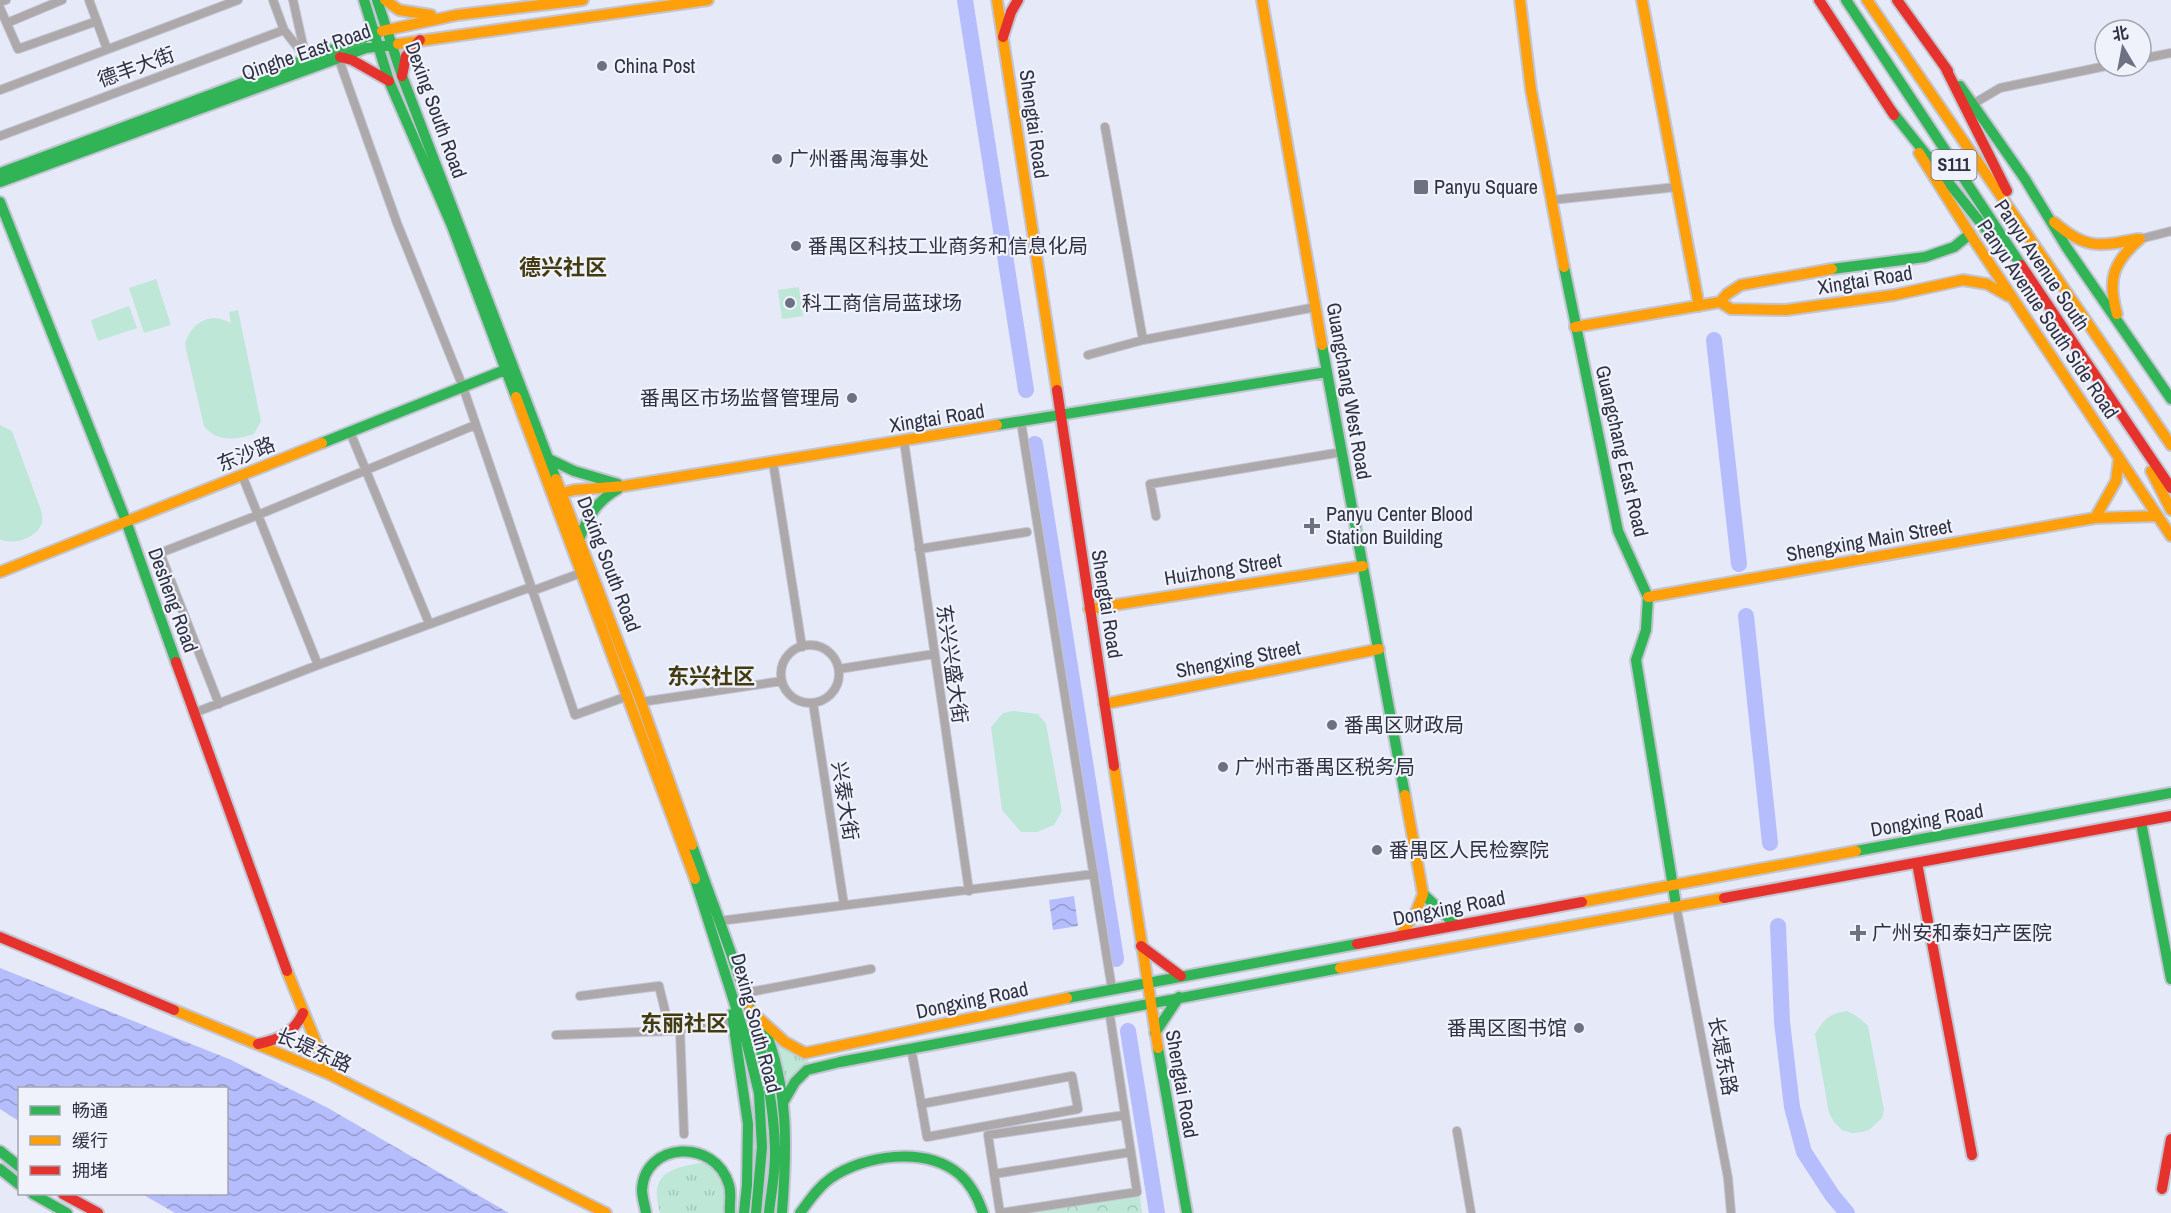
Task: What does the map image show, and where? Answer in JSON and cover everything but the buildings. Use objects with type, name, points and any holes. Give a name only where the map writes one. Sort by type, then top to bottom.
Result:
[{"type":"main road","name":"Dexing South Road","points":[[364,0],[389,81],[452,226],[505,370],[557,494],[580,537],[745,993],[770,1090],[776,1150],[769,1213]]},
{"type":"main road","name":"Dexing South Road","points":[[377,0],[402,76],[549,459],[581,573],[687,855],[745,1036],[759,1093],[762,1147],[756,1213]]},
{"type":"main road","points":[[385,0],[399,10],[411,13],[457,15],[460,34]]},
{"type":"main road","name":"Qinghe East Road","points":[[0,173],[386,29],[457,15],[583,0]]},
{"type":"main road","name":"Qinghe East Road","points":[[0,182],[338,57],[378,45],[708,0]]},
{"type":"main road","name":"Shengtai Road","points":[[997,0],[1141,946],[1187,1213]]},
{"type":"main road","points":[[1003,37],[1011,12],[1018,0]]},
{"type":"main road","name":"Guangchang West Road","points":[[1262,0],[1327,372],[1423,894]]},
{"type":"main road","name":"Guangchang East Road","points":[[1520,0],[1531,90],[1575,327],[1618,531],[1648,597],[1647,630],[1636,660],[1676,905]]},
{"type":"main road","points":[[1642,0],[1699,306]]},
{"type":"main road","name":"Panyu Avenue South Side Road","points":[[1819,0],[1970,234],[2171,536]]},
{"type":"main road","name":"Panyu Avenue South","points":[[1867,0],[2171,446]]},
{"type":"main road","points":[[1897,0],[2025,179],[2067,248],[2171,399]]},
{"type":"main road","name":"Panyu Avenue South","points":[[1849,5],[2171,488]]},
{"type":"main road","points":[[402,76],[406,56],[420,40]]},
{"type":"main road","points":[[338,57],[352,60],[389,81]]},
{"type":"main road","points":[[1945,67],[2030,239]]},
{"type":"main road","points":[[1890,109],[2057,320]]},
{"type":"main road","name":"Desheng Road","points":[[0,202],[126,521],[303,1013],[329,1074]]},
{"type":"main road","points":[[2049,218],[2073,237],[2087,242],[2111,244],[2140,239]]},
{"type":"main road","name":"Xingtai Road","points":[[1575,327],[1720,302],[1726,294],[1741,285],[1823,270],[1924,257],[1954,247],[1970,234]]},
{"type":"main road","points":[[2121,327],[2113,304],[2112,279],[2116,263],[2127,249],[2140,239]]},
{"type":"main road","name":"Xingtai Road","points":[[1720,302],[1731,309],[1786,310],[1894,295],[1963,280],[1987,284],[2013,299]]},
{"type":"main road","name":"东沙路","points":[[0,572],[505,370]]},
{"type":"main road","name":"Xingtai Road","points":[[557,494],[624,486],[1327,372]]},
{"type":"main road","points":[[2124,418],[2171,510]]},
{"type":"main road","points":[[2095,518],[2116,481],[2119,458]]},
{"type":"main road","points":[[549,459],[577,473],[624,486]]},
{"type":"main road","points":[[580,537],[585,521],[604,496],[624,486]]},
{"type":"main road","name":"Shengxing Main Street","points":[[1648,597],[2095,518],[2157,516]]},
{"type":"main road","name":"Huizhong Street","points":[[1089,609],[1363,566]]},
{"type":"main road","name":"Shengxing Street","points":[[1104,704],[1379,649]]},
{"type":"main road","name":"Dongxing Road","points":[[750,1010],[785,1042],[805,1053],[1112,989],[2171,793]]},
{"type":"main road","name":"Dongxing Road","points":[[784,1101],[795,1082],[807,1070],[1227,988],[2171,816]]},
{"type":"main road","points":[[2141,822],[2171,979]]},
{"type":"main road","points":[[1917,863],[1972,1155]]},
{"type":"main road","points":[[1400,936],[1416,912],[1423,894],[1456,926]]},
{"type":"main road","name":"长堤东路","points":[[0,937],[329,1074],[606,1213]]},
{"type":"main road","points":[[1141,946],[1181,976]]},
{"type":"main road","points":[[1223,969],[1227,988]]},
{"type":"main road","points":[[725,975],[748,1124],[744,1213]]},
{"type":"main road","points":[[1155,1033],[1179,997]]},
{"type":"main road","points":[[1070,998],[1073,1017]]},
{"type":"main road","points":[[258,1044],[280,1039],[296,1030],[303,1013]]},
{"type":"main road","points":[[762,1021],[771,1042],[784,1101],[787,1135],[782,1213]]},
{"type":"main road","points":[[2167,1189],[2171,1139]]},
{"type":"main road","points":[[0,1151],[18,1165]]},
{"type":"main road","points":[[646,1213],[641,1199],[646,1170],[664,1154],[690,1151],[702,1153],[716,1162],[729,1185],[730,1213]]},
{"type":"main road","points":[[800,1213],[831,1178],[858,1164],[880,1158],[914,1158],[954,1171],[965,1180],[983,1213]]},
{"type":"main road","points":[[0,1169],[18,1183]]},
{"type":"main road","points":[[35,1195],[68,1213]]},
{"type":"main road","points":[[65,1195],[98,1213]]},
{"type":"street","points":[[0,2],[6,0]]},
{"type":"street","points":[[7,23],[62,0]]},
{"type":"street","points":[[89,0],[107,49]]},
{"type":"street","points":[[0,90],[238,0]]},
{"type":"street","points":[[273,0],[284,30],[306,58]]},
{"type":"street","points":[[293,0],[306,58]]},
{"type":"street","points":[[0,8],[18,49],[97,21]]},
{"type":"street","name":"德丰大街","points":[[0,136],[284,30]]},
{"type":"street","points":[[2153,57],[2171,53]]},
{"type":"street","points":[[338,57],[397,223],[463,387],[575,715],[628,696]]},
{"type":"street","points":[[1973,104],[2000,88],[2093,69]]},
{"type":"street","points":[[1105,127],[1143,340]]},
{"type":"street","points":[[1552,200],[1677,187]]},
{"type":"street","points":[[2140,239],[2171,231]]},
{"type":"street","points":[[1088,355],[1143,340],[1316,307]]},
{"type":"street","points":[[1021,422],[1112,989]]},
{"type":"street","points":[[219,704],[160,553],[476,425]]},
{"type":"street","points":[[350,432],[429,623]]},
{"type":"street","name":"东兴兴盛大街","points":[[904,441],[969,891]]},
{"type":"street","points":[[1156,516],[1150,484],[1342,453]]},
{"type":"street","points":[[773,462],[802,647]]},
{"type":"street","points":[[242,475],[318,665]]},
{"type":"street","points":[[919,549],[1027,532]]},
{"type":"street","points":[[194,713],[429,623],[581,573]]},
{"type":"street","points":[[810,645],[832,655],[839,669],[836,688],[822,700],[813,703],[791,696],[782,681],[783,664],[794,650],[810,645]]},
{"type":"street","points":[[839,669],[934,654]]},
{"type":"street","points":[[641,702],[782,681]]},
{"type":"street","name":"兴泰大街","points":[[813,703],[844,905]]},
{"type":"street","points":[[718,921],[1094,874]]},
{"type":"street","name":"长堤东路","points":[[1676,905],[1728,1178],[1731,1213]]},
{"type":"street","points":[[745,993],[871,969]]},
{"type":"street","points":[[580,996],[659,986],[670,1031]]},
{"type":"street","points":[[1109,1010],[1137,1192],[1000,1213],[988,1135],[1125,1115]]},
{"type":"street","points":[[556,1035],[670,1031],[733,1021]]},
{"type":"street","points":[[680,1030],[684,1134]]},
{"type":"street","points":[[911,1049],[921,1104],[927,1137],[1078,1109],[1072,1076],[921,1104]]},
{"type":"street","points":[[1457,1131],[1471,1213]]},
{"type":"street","points":[[994,1174],[1131,1152]]},
{"type":"green space","points":[[156,279],[171,325],[144,333],[129,288]]},
{"type":"green space","name":"科工商信局蓝球场","points":[[799,287],[803,316],[782,319],[778,290]]},
{"type":"green space","points":[[129,306],[137,328],[98,341],[91,320]]},
{"type":"green space","points":[[238,310],[261,421],[254,434],[240,438],[227,438],[214,435],[204,426],[185,345],[191,331],[202,321],[216,318],[231,323],[229,312]]},
{"type":"green space","points":[[0,425],[12,431],[42,513],[42,522],[35,533],[11,542],[0,539]]},
{"type":"green space","points":[[1013,711],[1038,714],[1046,724],[1062,811],[1054,825],[1037,832],[1021,832],[1002,810],[991,727],[1003,713]]},
{"type":"green space","points":[[1847,1011],[1868,1026],[1884,1110],[1882,1118],[1869,1130],[1852,1133],[1842,1130],[1829,1113],[1815,1034],[1828,1018],[1836,1013]]},
{"type":"green space","points":[[773,1037],[809,1061],[784,1086]]},
{"type":"green space","points":[[706,1162],[722,1177],[725,1213],[660,1213],[657,1189],[665,1174],[682,1167]]},
{"type":"green space","points":[[1140,1195],[1142,1213],[1002,1213]]},
{"type":"water","points":[[1074,896],[1078,926],[1053,930],[1049,900]]},
{"type":"water","points":[[0,968],[229,1059],[328,1108],[509,1213],[175,1213],[144,1195],[228,1195],[228,1087],[18,1087],[18,1120],[0,1109]]},
{"type":"waterway","points":[[965,0],[1026,390]]},
{"type":"waterway","points":[[1714,340],[1739,564]]},
{"type":"waterway","points":[[1035,444],[1116,959]]},
{"type":"waterway","points":[[1746,616],[1770,843]]},
{"type":"waterway","points":[[1778,926],[1782,1022],[1792,1107],[1804,1152],[1832,1195],[1847,1213]]},
{"type":"waterway","points":[[1128,1031],[1157,1213]]},
{"type":"traffic: fast","points":[[364,0],[389,81],[452,226],[516,397]]},
{"type":"traffic: fast","points":[[377,0],[402,76],[556,479]]},
{"type":"traffic: fast","points":[[1846,0],[2021,265]]},
{"type":"traffic: fast","points":[[0,173],[382,31]]},
{"type":"traffic: fast","points":[[0,182],[366,48],[398,44]]},
{"type":"traffic: fast","points":[[1960,86],[2025,179],[2067,248],[2171,399]]},
{"type":"traffic: fast","points":[[1890,109],[1991,236]]},
{"type":"traffic: fast","points":[[0,202],[126,521],[176,662]]},
{"type":"traffic: fast","points":[[1832,269],[1925,257],[1954,247],[1970,234]]},
{"type":"traffic: fast","points":[[1564,267],[1618,531],[1648,597],[1646,630],[1636,660],[1676,905]]},
{"type":"traffic: fast","points":[[1322,345],[1405,795]]},
{"type":"traffic: fast","points":[[322,443],[505,370]]},
{"type":"traffic: fast","points":[[997,425],[1327,372]]},
{"type":"traffic: fast","points":[[549,459],[574,471],[618,484]]},
{"type":"traffic: fast","points":[[580,537],[594,509],[618,489]]},
{"type":"traffic: fast","points":[[1856,851],[2171,793]]},
{"type":"traffic: fast","points":[[2141,822],[2171,979]]},
{"type":"traffic: fast","points":[[692,845],[745,994],[766,1071],[775,1149],[769,1213]]},
{"type":"traffic: fast","points":[[695,879],[745,1036],[759,1093],[762,1147],[756,1213]]},
{"type":"traffic: fast","points":[[1423,894],[1456,925]]},
{"type":"traffic: fast","points":[[1067,998],[1357,944]]},
{"type":"traffic: fast","points":[[784,1101],[795,1082],[807,1070],[840,1062],[1340,968]]},
{"type":"traffic: fast","points":[[1155,1033],[1179,997]]},
{"type":"traffic: fast","points":[[732,1014],[748,1124],[744,1213]]},
{"type":"traffic: fast","points":[[764,1027],[772,1050],[782,1096],[785,1142],[782,1213]]},
{"type":"traffic: fast","points":[[1158,1048],[1187,1213]]},
{"type":"traffic: fast","points":[[0,1151],[18,1165]]},
{"type":"traffic: fast","points":[[646,1213],[642,1196],[646,1174],[654,1162],[667,1155],[681,1152],[696,1153],[710,1159],[721,1169],[730,1188],[730,1213]]},
{"type":"traffic: fast","points":[[800,1213],[831,1178],[860,1164],[895,1157],[912,1157],[945,1165],[967,1182],[983,1213]]},
{"type":"traffic: fast","points":[[0,1169],[18,1183]]},
{"type":"traffic: fast","points":[[35,1195],[67,1213]]},
{"type":"traffic: slow","points":[[385,0],[399,10],[431,15]]},
{"type":"traffic: slow","points":[[382,31],[457,15],[583,0]]},
{"type":"traffic: slow","points":[[398,44],[708,0]]},
{"type":"traffic: slow","points":[[997,0],[1057,390]]},
{"type":"traffic: slow","points":[[1262,0],[1322,345]]},
{"type":"traffic: slow","points":[[1520,0],[1531,90],[1564,267]]},
{"type":"traffic: slow","points":[[1642,0],[1699,306]]},
{"type":"traffic: slow","points":[[1867,0],[2171,445]]},
{"type":"traffic: slow","points":[[1919,153],[1970,234],[2171,536]]},
{"type":"traffic: slow","points":[[2054,222],[2075,237],[2092,244],[2112,244],[2137,239]]},
{"type":"traffic: slow","points":[[2117,314],[2113,291],[2115,272],[2124,256],[2140,239]]},
{"type":"traffic: slow","points":[[1575,327],[1720,302],[1727,294],[1741,285],[1832,269]]},
{"type":"traffic: slow","points":[[1720,302],[1731,309],[1786,310],[1894,295],[1963,280],[1987,284],[2008,296]]},
{"type":"traffic: slow","points":[[516,397],[695,879]]},
{"type":"traffic: slow","points":[[556,495],[574,490],[624,486],[997,425]]},
{"type":"traffic: slow","points":[[0,572],[322,443]]},
{"type":"traffic: slow","points":[[2095,518],[2116,481],[2119,458]]},
{"type":"traffic: slow","points":[[2151,471],[2171,510]]},
{"type":"traffic: slow","points":[[556,479],[641,702],[692,845]]},
{"type":"traffic: slow","points":[[1648,597],[2095,518],[2157,516]]},
{"type":"traffic: slow","points":[[1089,609],[1363,566]]},
{"type":"traffic: slow","points":[[1104,704],[1379,649]]},
{"type":"traffic: slow","points":[[1114,766],[1158,1048]]},
{"type":"traffic: slow","points":[[1400,936],[1416,912],[1423,894],[1405,795]]},
{"type":"traffic: slow","points":[[1582,902],[1856,851]]},
{"type":"traffic: slow","points":[[1340,968],[1724,898]]},
{"type":"traffic: slow","points":[[287,971],[329,1074]]},
{"type":"traffic: slow","points":[[750,1010],[785,1042],[805,1053],[1067,998]]},
{"type":"traffic: slow","points":[[174,1010],[329,1074],[606,1213]]},
{"type":"traffic: jam","points":[[1003,37],[1011,12],[1018,0]]},
{"type":"traffic: jam","points":[[1819,0],[1894,115]]},
{"type":"traffic: jam","points":[[1897,0],[1948,71]]},
{"type":"traffic: jam","points":[[402,76],[406,56],[420,40]]},
{"type":"traffic: jam","points":[[340,57],[352,60],[389,81]]},
{"type":"traffic: jam","points":[[1945,67],[2007,191]]},
{"type":"traffic: jam","points":[[2021,265],[2171,488]]},
{"type":"traffic: jam","points":[[1057,390],[1114,766]]},
{"type":"traffic: jam","points":[[176,662],[287,971]]},
{"type":"traffic: jam","points":[[1724,898],[2171,816]]},
{"type":"traffic: jam","points":[[1917,863],[1972,1155]]},
{"type":"traffic: jam","points":[[1357,944],[1582,902]]},
{"type":"traffic: jam","points":[[0,937],[174,1010]]},
{"type":"traffic: jam","points":[[1141,946],[1181,976]]},
{"type":"traffic: jam","points":[[258,1044],[273,1040],[290,1031],[303,1013]]},
{"type":"traffic: jam","points":[[2162,1189],[2171,1139]]},
{"type":"traffic: jam","points":[[65,1195],[98,1213]]},
{"type":"place","name":"China Post","points":[[602,66]]},
{"type":"place","name":"广州番禺海事处","points":[[777,159]]},
{"type":"place","name":"Panyu Square","points":[[1421,187]]},
{"type":"place","name":"番禺区科技工业商务和信息化局","points":[[796,246]]},
{"type":"place","name":"科工商信局蓝球场","points":[[790,303]]},
{"type":"place","name":"番禺区市场监督管理局","points":[[852,398]]},
{"type":"place","name":"Panyu Center Blood Station Building","points":[[1312,526]]},
{"type":"place","name":"番禺区财政局","points":[[1332,725]]},
{"type":"place","name":"广州市番禺区税务局","points":[[1223,767]]},
{"type":"place","name":"番禺区人民检察院","points":[[1377,850]]},
{"type":"place","name":"广州安和泰妇产医院","points":[[1858,933]]},
{"type":"place","name":"番禺区图书馆","points":[[1579,1028]]},
{"type":"district","name":"德兴社区","points":[[563,267]]},
{"type":"district","name":"东兴社区","points":[[711,676]]},
{"type":"district","name":"东丽社区","points":[[684,1023]]}]
